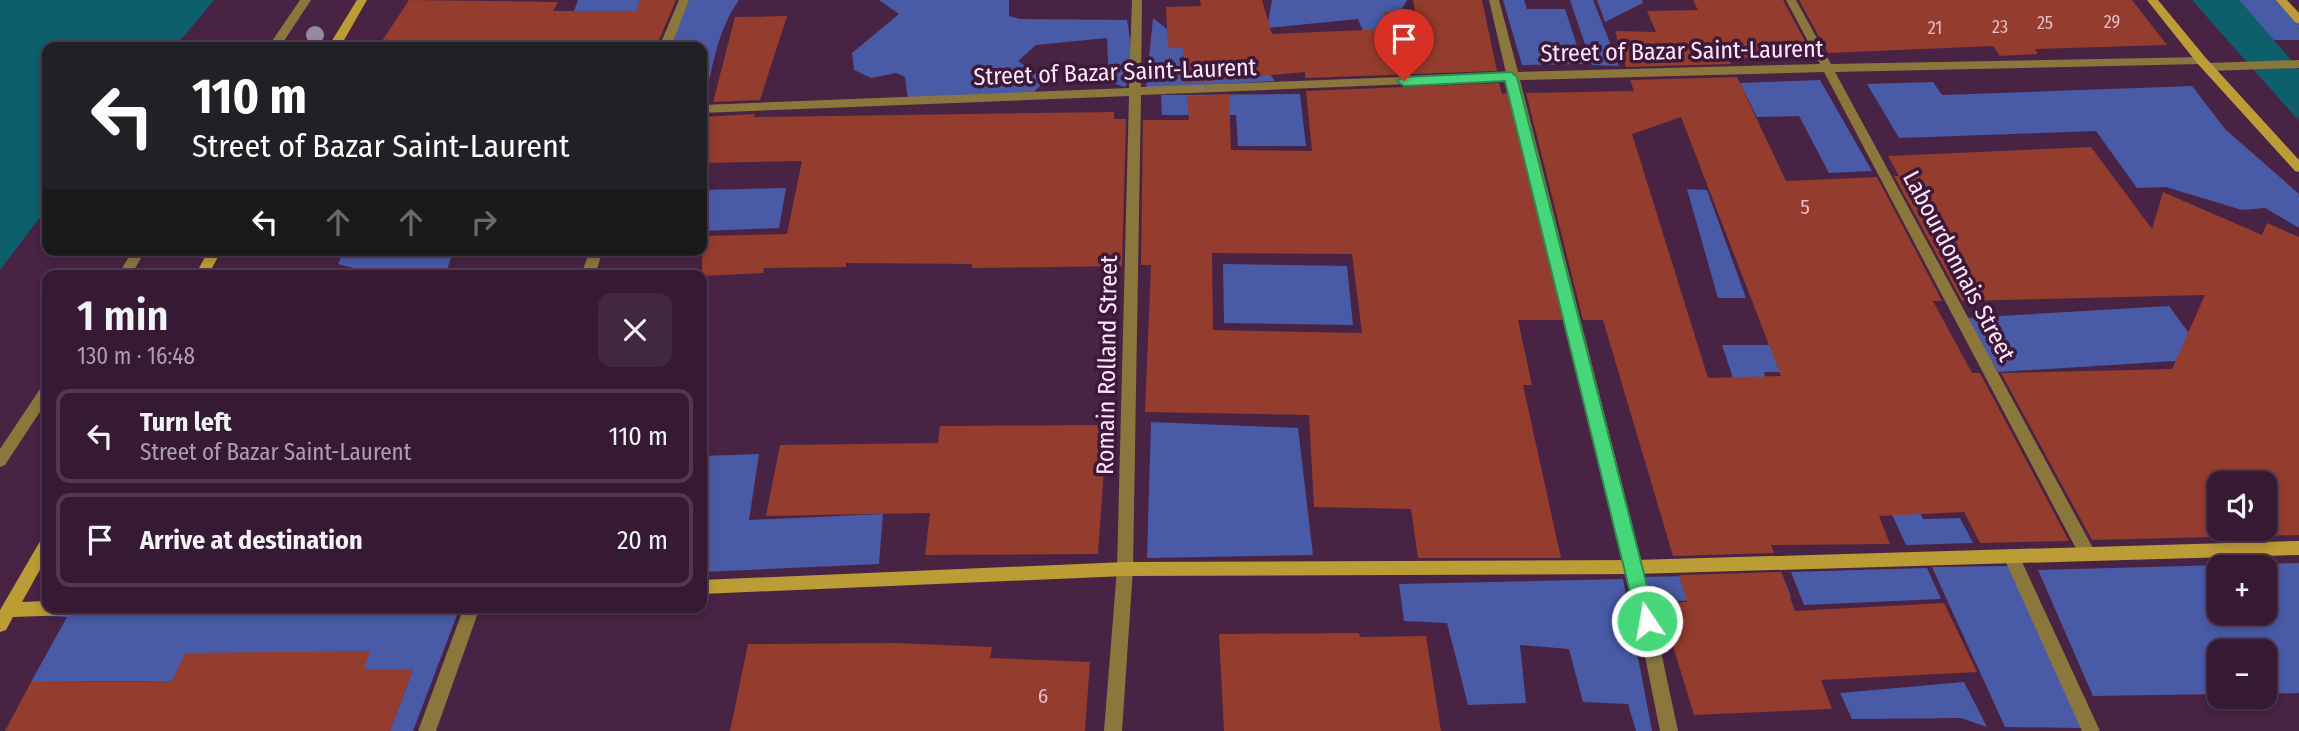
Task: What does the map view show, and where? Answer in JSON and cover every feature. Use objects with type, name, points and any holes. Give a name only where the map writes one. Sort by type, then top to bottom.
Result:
[{"type":"street","points":[[277,42],[306,0]]},
{"type":"street","points":[[337,42],[362,0]]},
{"type":"street","points":[[667,42],[684,0]]},
{"type":"street","name":"Romain Rolland Street","points":[[1114,731],[1125,569],[1138,0]]},
{"type":"street","points":[[1493,0],[1635,567],[1669,731]]},
{"type":"street","name":"Labourdonnais Street","points":[[1791,0],[2087,553]]},
{"type":"street","points":[[2152,0],[2205,64],[2299,168]]},
{"type":"street","points":[[2281,0],[2299,20]]},
{"type":"street","name":"Street of Bazar Saint-Laurent","points":[[707,109],[1511,77],[1828,69],[2205,64],[2227,67],[2299,64]]},
{"type":"street","points":[[0,461],[42,398]]},
{"type":"street","points":[[707,587],[1125,569],[1635,567],[2299,548]]},
{"type":"street","points":[[0,625],[42,552]]},
{"type":"street","points":[[2011,556],[2091,731]]},
{"type":"street","points":[[9,610],[42,609]]},
{"type":"street","points":[[427,731],[470,613]]},
{"type":"shaded area","points":[[0,0],[214,0],[179,42],[42,42],[42,215],[0,270]]},
{"type":"shaded area","points":[[578,0],[640,0],[632,35],[570,22]]},
{"type":"shaded area","points":[[684,0],[739,0],[723,30],[707,85],[707,42],[667,42]]},
{"type":"shaded area","points":[[879,0],[1009,0],[1009,16],[1020,19],[1127,20],[1135,69],[1125,87],[1109,82],[1107,38],[1036,45],[1018,61],[1045,80],[1034,92],[908,100],[905,77],[896,73],[871,78],[854,70],[852,53],[899,14]]},
{"type":"shaded area","points":[[1272,0],[1407,0],[1386,38],[1365,36],[1358,19],[1267,28]]},
{"type":"shaded area","points":[[1503,0],[1524,0],[1527,9],[1565,9],[1583,64],[1522,65]]},
{"type":"shaded area","points":[[1570,0],[1593,0],[1619,66],[1592,65]]},
{"type":"shaded area","points":[[1597,0],[1642,0],[1643,3],[1605,22]]},
{"type":"shaded area","points":[[2192,0],[2239,0],[2299,69],[2299,121]]},
{"type":"shaded area","points":[[2239,0],[2277,0],[2299,25],[2299,40],[2273,40]]},
{"type":"shaded area","points":[[1153,18],[1196,52],[1179,58],[1184,76],[1235,73],[1260,61],[1275,81],[1146,88]]},
{"type":"shaded area","points":[[1820,80],[1872,171],[1829,173],[1799,116],[1757,117],[1740,83]]},
{"type":"shaded area","points":[[1933,82],[1942,95],[2192,86],[2225,129],[2299,194],[2299,228],[2265,208],[2242,210],[2166,187],[2137,188],[2096,131],[1899,138],[1867,84]]},
{"type":"shaded area","points":[[1300,94],[1306,146],[1238,146],[1236,115],[1162,115],[1161,95]]},
{"type":"shaded area","points":[[786,188],[779,228],[707,231],[707,190]]},
{"type":"shaded area","points":[[1687,189],[1707,190],[1746,298],[1718,298]]},
{"type":"shaded area","points":[[341,256],[452,256],[447,270],[361,270],[338,264]]},
{"type":"shaded area","points":[[1223,264],[1347,266],[1353,325],[1224,323]]},
{"type":"shaded area","points":[[2169,306],[2208,359],[1998,372],[1966,318]]},
{"type":"shaded area","points":[[1722,345],[1787,345],[1797,372],[1764,372],[1768,387],[1736,387]]},
{"type":"shaded area","points":[[1151,422],[1298,428],[1313,555],[1147,558]]},
{"type":"shaded area","points":[[1863,451],[1900,469],[1923,519],[1960,518],[1973,543],[1906,545]]},
{"type":"shaded area","points":[[759,454],[749,520],[883,514],[879,564],[707,572],[707,456]]},
{"type":"shaded area","points":[[2299,563],[2299,693],[2277,694],[2277,639],[2207,639],[2207,694],[2093,696],[2038,570],[2207,565],[2207,625],[2277,625],[2277,564]]},
{"type":"shaded area","points":[[2008,566],[2082,728],[2005,727],[1932,567]]},
{"type":"shaded area","points":[[1927,568],[1941,599],[1804,605],[1791,572]]},
{"type":"shaded area","points":[[1782,574],[1791,597],[1647,602],[1642,577]]},
{"type":"shaded area","points":[[1623,579],[1652,731],[1636,731],[1628,704],[1583,702],[1569,649],[1520,645],[1526,703],[1468,705],[1447,623],[1404,621],[1399,584]]},
{"type":"shaded area","points":[[48,613],[458,613],[413,731],[390,731],[413,669],[364,669],[186,653],[172,681],[31,682],[67,617],[46,616]]},
{"type":"shaded area","points":[[1964,682],[1987,727],[1961,718],[1852,719],[1840,693]]},
{"type":"building","points":[[409,0],[558,2],[553,11],[636,11],[640,0],[676,0],[658,42],[381,42]]},
{"type":"building","points":[[1200,0],[1262,0],[1272,34],[1387,29],[1384,12],[1415,13],[1413,0],[1482,0],[1497,71],[1305,78],[1305,72],[1186,83],[1183,48],[1168,48],[1166,7],[1201,6]]},
{"type":"building","points":[[1693,0],[1783,0],[1812,54],[1729,59],[1731,64],[1626,67],[1615,31],[1656,32],[1647,11],[1698,10]]},
{"type":"building","points":[[1799,0],[2132,0],[2167,45],[2035,49],[2038,54],[2000,56],[1993,46],[1828,53]]},
{"type":"building","points":[[787,16],[760,100],[713,102],[735,17]]},
{"type":"building","points":[[1737,77],[1786,181],[1877,177],[1942,301],[1933,301],[1972,373],[1980,373],[2069,541],[1980,543],[1964,512],[1879,516],[1890,544],[1771,545],[1774,553],[1673,556],[1603,320],[1583,320],[1526,93],[1634,91],[1630,80]],"holes":[[[1681,117],[1781,376],[1708,378],[1632,134]]]},
{"type":"building","points":[[1499,83],[1502,94],[1509,93],[1564,320],[1518,320],[1532,385],[1523,385],[1561,558],[1418,558],[1411,509],[1314,507],[1309,415],[1145,412],[1151,265],[1141,265],[1143,120],[1189,120],[1187,96],[1229,94],[1231,150],[1312,151],[1306,91]],"holes":[[[1212,253],[1352,254],[1362,333],[1213,330]]]},
{"type":"building","points":[[1114,112],[1114,119],[1126,119],[1122,266],[972,268],[972,264],[846,263],[846,267],[764,268],[763,273],[707,276],[707,270],[702,270],[702,256],[707,256],[707,236],[787,234],[802,161],[707,163],[707,117],[755,114],[754,117]]},
{"type":"building","points":[[2091,147],[2152,229],[2163,192],[2262,235],[2267,223],[2299,237],[2299,535],[2277,536],[2277,471],[2207,471],[2207,537],[2092,540],[2001,373],[2172,369],[2205,295],[1962,301],[1894,176],[1899,176],[1888,156]]},
{"type":"building","points":[[1107,425],[1098,554],[925,555],[930,513],[766,516],[780,445],[938,443],[940,426]]},
{"type":"building","points":[[1781,572],[1795,611],[1944,603],[1977,672],[1821,680],[1832,709],[1694,715],[1660,603],[1687,602],[1679,575]]},
{"type":"building","points":[[1359,633],[1360,637],[1426,636],[1441,731],[1224,731],[1219,634]]},
{"type":"building","points":[[896,643],[992,647],[990,658],[1090,662],[1085,731],[730,731],[748,644]]},
{"type":"building","points":[[370,651],[364,669],[413,669],[390,731],[5,731],[31,682],[172,681],[185,653]]},
{"type":"route","points":[[1404,81],[1511,77],[1647,621]]}]
